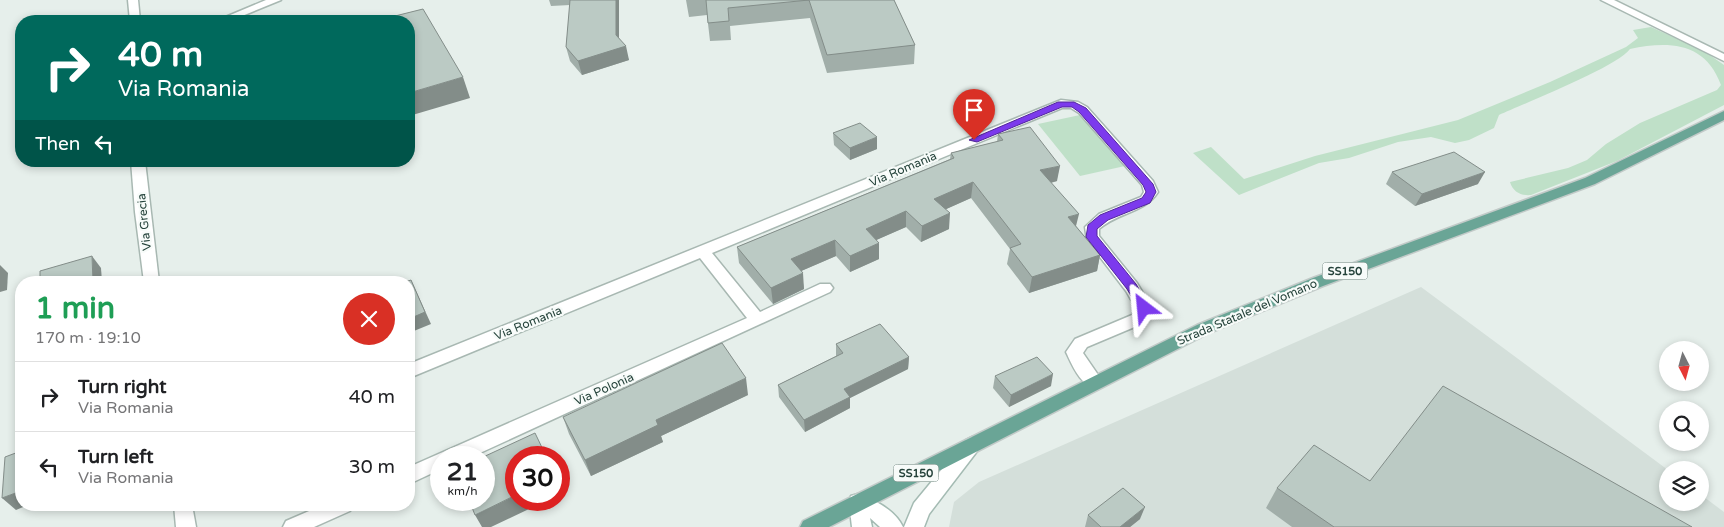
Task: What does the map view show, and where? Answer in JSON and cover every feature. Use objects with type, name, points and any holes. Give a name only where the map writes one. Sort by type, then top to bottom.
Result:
[{"type":"main road","name":"Strada Statale del Vomano","points":[[810,527],[1203,329],[1251,308],[1590,181],[1724,115]]},
{"type":"street","points":[[133,0],[134,15]]},
{"type":"street","points":[[237,15],[276,0]]},
{"type":"street","points":[[1606,0],[1724,58]]},
{"type":"street","points":[[1700,45],[1724,51]]},
{"type":"street","name":"Via Romania","points":[[415,369],[1061,104],[1074,104],[1082,110],[1148,184],[1151,192],[1146,200],[1104,217],[1092,227],[1092,237],[1132,287],[1144,308],[1138,319],[1081,342],[1077,347],[1074,352],[1076,359],[1095,382]]},
{"type":"street","name":"Via Grecia","points":[[138,167],[142,212],[151,276]]},
{"type":"street","points":[[703,252],[758,320]]},
{"type":"street","name":"Via Polonia","points":[[476,446],[758,320],[825,288]]},
{"type":"street","points":[[914,527],[921,509],[973,444]]},
{"type":"street","points":[[415,473],[430,466]]},
{"type":"street","points":[[858,502],[862,527]]},
{"type":"street","points":[[858,502],[877,512],[893,527]]},
{"type":"street","points":[[184,511],[186,527]]},
{"type":"street","points":[[293,527],[329,511]]},
{"type":"shaded area","points":[[1421,287],[1659,463],[1659,511],[1709,511],[1709,501],[1724,512],[1724,527],[949,527],[954,502],[979,482]]},
{"type":"green space","points":[[1651,27],[1704,51],[1724,65],[1724,105],[1617,161],[1531,195],[1518,193],[1510,182],[1568,168],[1587,160],[1606,144],[1640,123],[1717,90],[1721,85],[1714,71],[1706,60],[1684,48],[1658,45],[1630,49],[1622,57],[1590,75],[1499,115],[1494,128],[1469,140],[1455,143],[1431,137],[1398,142],[1349,158],[1319,163],[1239,195],[1193,153],[1211,147],[1244,179],[1315,156],[1458,120],[1550,82],[1626,47],[1638,38],[1633,30]]},
{"type":"green space","points":[[1080,115],[1125,166],[1080,176],[1038,124]]},
{"type":"building","points":[[570,0],[616,0],[616,35],[626,46],[578,61],[566,47]]},
{"type":"building","points":[[706,0],[809,0],[728,8],[729,21],[708,23]]},
{"type":"building","points":[[809,0],[894,0],[915,45],[827,55]]},
{"type":"building","points":[[423,9],[463,77],[415,91],[415,15],[399,15]]},
{"type":"building","points":[[860,123],[877,137],[850,148],[833,133]]},
{"type":"building","points":[[1030,127],[1060,166],[1040,170],[1079,214],[1068,217],[1100,255],[1032,277],[1010,248],[1021,244],[973,182],[934,199],[950,213],[922,226],[906,211],[866,229],[879,243],[850,256],[835,240],[791,259],[803,273],[771,288],[737,247],[954,158],[951,153],[1003,140],[998,134]]},
{"type":"building","points":[[1454,152],[1485,172],[1422,194],[1392,172]]},
{"type":"building","points":[[92,256],[93,276],[40,276],[40,271]]},
{"type":"building","points":[[415,289],[425,312],[415,316]]},
{"type":"building","points":[[880,324],[909,357],[844,389],[850,397],[804,420],[778,385],[843,353],[836,344]]},
{"type":"building","points":[[722,343],[746,378],[656,420],[658,425],[585,460],[563,417]]},
{"type":"building","points":[[1037,357],[1053,374],[1011,395],[995,376]]},
{"type":"building","points":[[1443,386],[1659,508],[1659,511],[1664,511],[1692,527],[1334,527],[1277,488],[1314,445],[1370,481]]},
{"type":"building","points":[[535,433],[541,446],[507,446]]},
{"type":"building","points":[[505,447],[505,500],[495,505],[495,452]]},
{"type":"building","points":[[15,453],[15,493],[2,498],[5,457]]},
{"type":"building","points":[[1123,488],[1145,507],[1120,527],[1101,527],[1088,515]]},
{"type":"building","points":[[473,511],[483,511],[475,515]]},
{"type":"route","points":[[974,140],[1061,104],[1074,104],[1082,110],[1148,184],[1151,192],[1146,200],[1104,217],[1092,227],[1092,237],[1132,287],[1144,308]]}]
